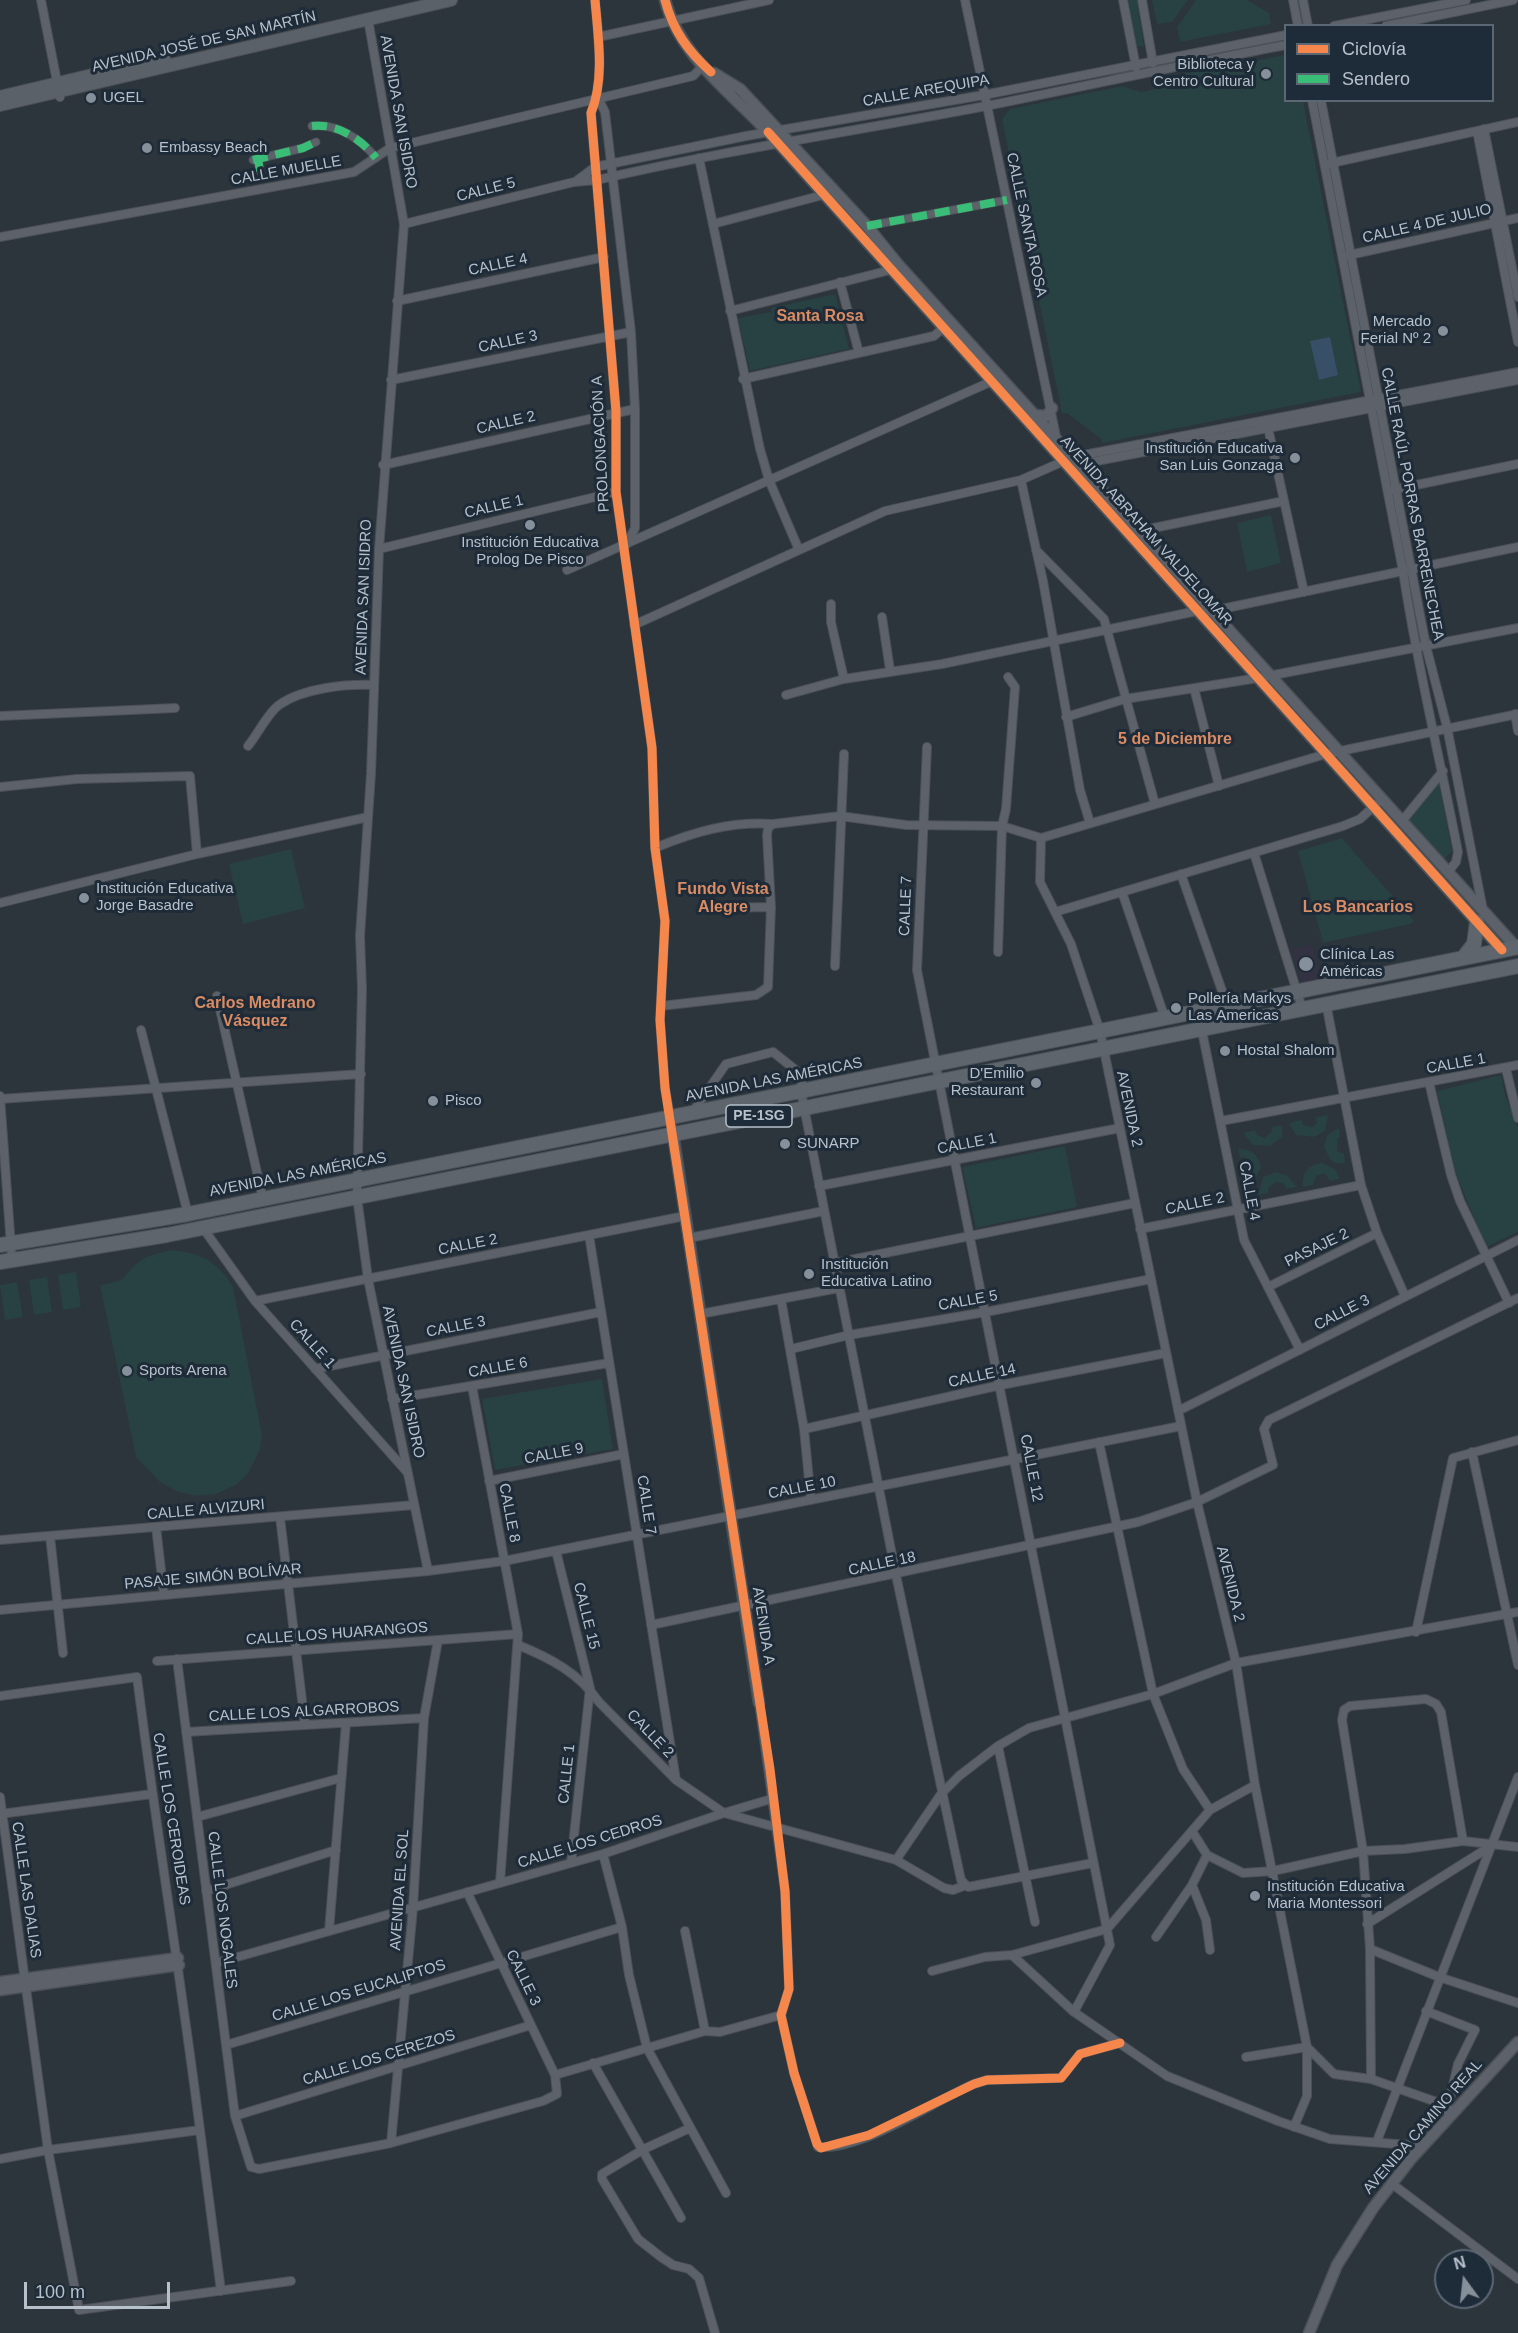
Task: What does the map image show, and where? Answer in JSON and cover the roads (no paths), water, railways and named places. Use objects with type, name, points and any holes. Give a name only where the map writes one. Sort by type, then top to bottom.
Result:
[{"type":"main road","name":"AVENIDA JOSÉ DE SAN MARTÍN","points":[[0,105],[417,0]]},
{"type":"main road","name":"AVENIDA JOSÉ DE SAN MARTÍN","points":[[0,97],[58,91],[451,0]]},
{"type":"main road","points":[[1463,958],[1471,951],[1476,939],[1480,916]]},
{"type":"main road","points":[[1514,948],[1517,967]]},
{"type":"main road","name":"AVENIDA LAS AMÉRICAS","points":[[5,1244],[188,1214],[1514,948]]},
{"type":"main road","name":"PE-1SG","points":[[6,1261],[203,1228],[1326,1003],[1517,967]]},
{"type":"main road","points":[[907,1070],[910,1086]]},
{"type":"main road","points":[[844,1082],[848,1098]]},
{"type":"street","points":[[43,0],[58,91]]},
{"type":"street","name":"PROLONGACIÓN A","points":[[595,0],[598,36],[598,98],[604,112],[631,332],[635,409],[635,528],[626,545]]},
{"type":"street","name":"AVENIDA ABRAHAM VALDELOMAR","points":[[665,0],[672,21],[684,44],[707,69],[740,89],[782,142],[867,226],[894,267],[943,328],[1056,438],[1068,461]]},
{"type":"street","points":[[598,36],[769,0]]},
{"type":"street","name":"CALLE SANTA ROSA","points":[[965,0],[1052,408],[1056,438]]},
{"type":"street","points":[[1123,0],[1137,74]]},
{"type":"street","points":[[1142,0],[1153,65]]},
{"type":"street","points":[[1293,0],[1298,24]]},
{"type":"street","points":[[1303,0],[1308,24]]},
{"type":"street","points":[[1344,24],[1466,0]]},
{"type":"street","points":[[1396,24],[1513,0]]},
{"type":"street","name":"AVENIDA SAN ISIDRO","points":[[368,20],[404,224],[378,549],[368,817],[360,936],[361,1074],[357,1197],[368,1279],[428,1571]]},
{"type":"street","name":"CALLE AREQUIPA","points":[[574,182],[597,180],[738,149],[987,106],[1137,74],[1153,65],[1284,35]]},
{"type":"street","name":"CALLE AREQUIPA","points":[[574,182],[595,167],[773,132],[984,95],[1135,64],[1153,65],[1284,45]]},
{"type":"street","name":"CALLE MUELLE","points":[[0,237],[354,172],[390,148],[693,75],[707,69]]},
{"type":"street","name":"PROLONGACIÓN A","points":[[598,98],[591,113],[611,334],[616,411],[616,492],[621,530],[626,545],[634,625],[647,697],[652,748],[655,848],[665,921],[661,1006]]},
{"type":"street","name":"CALLE RAÚL PORRAS BARRENECHEA","points":[[1312,102],[1328,164],[1407,570],[1447,727],[1480,916]]},
{"type":"street","name":"CALLE RAÚL PORRAS BARRENECHEA","points":[[1321,102],[1328,164]]},
{"type":"street","points":[[1328,164],[1518,122]]},
{"type":"street","points":[[312,126],[329,126],[350,134],[376,158]]},
{"type":"street","points":[[1480,130],[1518,342]]},
{"type":"street","points":[[260,171],[255,159],[279,157],[316,142]]},
{"type":"street","name":"AVENIDA ABRAHAM VALDELOMAR","points":[[782,142],[823,195],[894,267],[1136,535],[1212,611],[1339,751],[1378,803],[1402,821],[1448,872],[1480,916]]},
{"type":"street","points":[[303,148],[306,156]]},
{"type":"street","points":[[699,158],[743,379],[770,480],[799,550]]},
{"type":"street","name":"CALLE 5","points":[[404,224],[574,182]]},
{"type":"street","points":[[713,224],[823,195]]},
{"type":"street","points":[[867,226],[1007,200]]},
{"type":"street","name":"CALLE 4 DE JULIO","points":[[1346,256],[1518,218]]},
{"type":"street","points":[[1498,222],[1518,297]]},
{"type":"street","name":"CALLE 4","points":[[398,301],[604,257]]},
{"type":"street","points":[[730,311],[894,267]]},
{"type":"street","points":[[840,282],[858,353]]},
{"type":"street","points":[[743,379],[934,336],[943,328]]},
{"type":"street","name":"CALLE 3","points":[[391,380],[611,334],[631,332]]},
{"type":"street","points":[[634,625],[885,510],[1021,480],[1068,461],[1374,403],[1518,372]]},
{"type":"street","points":[[567,570],[996,380]]},
{"type":"street","points":[[1374,403],[1518,380]]},
{"type":"street","points":[[1034,415],[1047,416],[1052,408]]},
{"type":"street","name":"CALLE 2","points":[[384,465],[616,411],[635,409]]},
{"type":"street","points":[[1268,423],[1304,592]]},
{"type":"street","points":[[1392,490],[1518,464]]},
{"type":"street","points":[[1021,480],[1054,642],[1080,790],[1090,823]]},
{"type":"street","name":"CALLE 1","points":[[378,549],[616,492]]},
{"type":"street","points":[[1136,535],[1284,501]]},
{"type":"street","name":"AVENIDA ABRAHAM VALDELOMAR","points":[[1136,535],[1197,611],[1326,754],[1378,803],[1480,916],[1514,948]]},
{"type":"street","points":[[786,695],[844,679],[890,670],[942,664],[1197,611],[1212,611],[1518,547]]},
{"type":"street","points":[[1036,550],[1104,620],[1155,804]]},
{"type":"street","name":"CALLE RAÚL PORRAS BARRENECHEA","points":[[1407,570],[1415,648],[1443,771],[1458,852],[1456,862],[1448,872]]},
{"type":"street","points":[[831,604],[831,622],[844,679]]},
{"type":"street","points":[[882,617],[890,670]]},
{"type":"street","points":[[1066,717],[1125,699],[1271,676],[1518,628]]},
{"type":"street","points":[[998,952],[1002,826],[1006,809],[1015,687],[1008,677]]},
{"type":"street","points":[[248,746],[278,706],[297,696],[360,684],[374,685]]},
{"type":"street","points":[[1194,688],[1220,786]]},
{"type":"street","points":[[0,716],[176,708]]},
{"type":"street","points":[[655,848],[689,834],[748,822],[773,824],[840,816],[923,825],[1002,826],[1041,838],[1339,751],[1516,714],[1518,731]]},
{"type":"street","name":"CALLE 7","points":[[927,747],[917,970],[940,1080]]},
{"type":"street","points":[[835,966],[844,754]]},
{"type":"street","points":[[1402,821],[1443,771]]},
{"type":"street","points":[[0,787],[77,779],[190,776],[197,854]]},
{"type":"street","points":[[1055,912],[1343,826],[1360,819],[1378,803]]},
{"type":"street","points":[[0,903],[197,854],[368,817]]},
{"type":"street","points":[[661,1006],[762,993],[768,987],[771,907],[767,835],[768,828],[773,824]]},
{"type":"street","name":"AVENIDA 2","points":[[1041,838],[1040,882],[1071,944],[1100,1031],[1197,1502],[1236,1663],[1255,1785],[1307,2048],[1307,2096],[1294,2127]]},
{"type":"street","points":[[1254,853],[1302,1008]]},
{"type":"street","points":[[1181,874],[1227,1005]]},
{"type":"street","points":[[1122,892],[1165,1018]]},
{"type":"street","points":[[712,908],[771,907]]},
{"type":"street","points":[[217,996],[263,1199]]},
{"type":"street","points":[[1326,1003],[1361,1185],[1377,1233],[1405,1296]]},
{"type":"street","name":"AVENIDA A","points":[[661,1006],[665,1088],[745,1607],[785,1891],[789,1989],[781,2015],[794,2073],[815,2135],[821,2148],[845,2143],[987,2080],[1061,2078],[1080,2054],[1120,2043]]},
{"type":"street","name":"CALLE 4","points":[[1198,1011],[1244,1240],[1300,1350]]},
{"type":"street","points":[[141,1030],[188,1214]]},
{"type":"street","points":[[692,1113],[723,1067],[770,1052],[775,1053],[802,1075],[801,1091],[804,1107],[896,1575],[959,1876],[966,1885]]},
{"type":"street","name":"CALLE 1","points":[[1221,1121],[1518,1065]]},
{"type":"street","points":[[1506,1069],[1518,1118]]},
{"type":"street","points":[[6,1261],[0,1098],[361,1074]]},
{"type":"street","name":"CALLE 12","points":[[940,1080],[1107,1929],[1109,1951],[1074,2012]]},
{"type":"street","points":[[1429,1082],[1451,1175],[1484,1256],[1509,1303],[1518,1298]]},
{"type":"street","name":"CALLE 1","points":[[819,1186],[1120,1128]]},
{"type":"street","name":"CALLE 2","points":[[1140,1229],[1361,1185]]},
{"type":"street","points":[[835,1263],[1135,1203]]},
{"type":"street","points":[[689,1239],[824,1211]]},
{"type":"street","name":"CALLE 2","points":[[255,1301],[685,1216]]},
{"type":"street","name":"CALLE 1","points":[[203,1228],[255,1301],[408,1473]]},
{"type":"street","name":"PASAJE 2","points":[[1268,1287],[1377,1233]]},
{"type":"street","name":"CALLE 7","points":[[589,1235],[676,1780]]},
{"type":"street","name":"CALLE 3","points":[[1178,1411],[1518,1240]]},
{"type":"street","name":"CALLE 5","points":[[791,1349],[849,1335],[986,1312],[1151,1279]]},
{"type":"street","points":[[700,1314],[839,1288]]},
{"type":"street","points":[[781,1299],[804,1429],[811,1500]]},
{"type":"street","name":"CALLE 18","points":[[651,1625],[1118,1527],[1197,1502],[1273,1465],[1264,1430],[1269,1420],[1509,1303]]},
{"type":"street","name":"CALLE 3","points":[[315,1369],[601,1312]]},
{"type":"street","name":"CALLE 14","points":[[804,1429],[1001,1385],[1166,1353]]},
{"type":"street","name":"CALLE 6","points":[[393,1399],[609,1363]]},
{"type":"street","name":"CALLE 8","points":[[472,1386],[518,1634],[500,1883]]},
{"type":"street","name":"CALLE 10","points":[[428,1571],[504,1561],[556,1551],[1181,1426]]},
{"type":"street","points":[[1416,1632],[1453,1458],[1518,1440]]},
{"type":"street","points":[[1099,1442],[1153,1694],[1183,1769],[1210,1810]]},
{"type":"street","points":[[1472,1452],[1518,1665]]},
{"type":"street","name":"CALLE 9","points":[[489,1481],[624,1454]]},
{"type":"street","name":"CALLE ALVIZURI","points":[[0,1540],[414,1505]]},
{"type":"street","points":[[280,1517],[305,1725]]},
{"type":"street","points":[[156,1527],[164,1595]]},
{"type":"street","points":[[50,1536],[63,1653]]},
{"type":"street","name":"CALLE 15","points":[[556,1551],[590,1688]]},
{"type":"street","name":"PASAJE SIMÓN BOLÍVAR","points":[[0,1610],[428,1571]]},
{"type":"street","points":[[896,1860],[941,1794],[969,1767],[998,1746],[1029,1728],[1153,1694],[1236,1663],[1518,1612]]},
{"type":"street","name":"CALLE LOS HUARANGOS","points":[[157,1661],[518,1634]]},
{"type":"street","name":"AVENIDA EL SOL","points":[[391,2143],[413,1908],[424,1718],[438,1640]]},
{"type":"street","name":"CALLE 2","points":[[518,1645],[559,1663],[590,1688],[599,1702],[676,1780],[724,1813]]},
{"type":"street","name":"CALLE LOS NOGALES","points":[[177,1659],[235,2116],[248,2162],[251,2167],[260,2169],[391,2143]]},
{"type":"street","name":"CALLE LOS CEROIDEAS","points":[[0,1696],[137,1677],[152,1794],[179,1962],[221,2291]]},
{"type":"street","name":"CALLE 1","points":[[571,1863],[590,1688]]},
{"type":"street","points":[[1371,2079],[1370,1949],[1363,1851],[1343,1713],[1350,1706],[1426,1699],[1436,1704],[1441,1712],[1463,1841]]},
{"type":"street","name":"CALLE LOS ALGARROBOS","points":[[186,1732],[424,1718]]},
{"type":"street","points":[[329,1931],[346,1723]]},
{"type":"street","points":[[998,1746],[1035,1922]]},
{"type":"street","points":[[1377,2141],[1395,2088],[1518,1777]]},
{"type":"street","points":[[197,1817],[341,1778]]},
{"type":"street","points":[[932,1971],[985,1957],[1012,1955],[1107,1929],[1210,1810],[1255,1785]]},
{"type":"street","points":[[1,1814],[152,1794]]},
{"type":"street","name":"CALLE LAS DALIAS","points":[[0,1797],[48,2150],[79,2310],[221,2291]]},
{"type":"street","points":[[724,1813],[771,1799]]},
{"type":"street","points":[[724,1813],[896,1860],[944,1888],[953,1890],[966,1885],[1093,1863]]},
{"type":"street","name":"CALLE LOS CEDROS","points":[[216,1964],[603,1854],[724,1813]]},
{"type":"street","points":[[1192,1831],[1207,1855],[1243,1873],[1273,1871],[1363,1851],[1406,1849],[1463,1841],[1491,1846],[1518,1847]]},
{"type":"street","points":[[1367,1924],[1491,1846]]},
{"type":"street","points":[[206,1891],[336,1850]]},
{"type":"street","points":[[603,1854],[622,1927],[628,1975],[647,2048],[726,2193]]},
{"type":"street","points":[[1156,1937],[1191,1885],[1207,1855]]},
{"type":"street","points":[[1191,1885],[1206,1920],[1210,1950]]},
{"type":"street","name":"CALLE 3","points":[[467,1892],[555,2075]]},
{"type":"street","name":"CALLE LOS EUCALIPTOS","points":[[226,2045],[501,1961],[622,1927]]},
{"type":"street","points":[[685,1931],[705,2031]]},
{"type":"street","points":[[1370,1949],[1439,1977],[1518,2003]]},
{"type":"street","points":[[1012,1955],[1074,2012],[1167,2076],[1330,2139],[1423,2146]]},
{"type":"street","points":[[0,1982],[26,1982],[179,1962]]},
{"type":"street","points":[[0,1990],[26,1982]]},
{"type":"street","points":[[1425,2011],[1475,2030],[1458,2064],[1446,2121]]},
{"type":"street","points":[[391,2143],[552,2098],[558,2090],[555,2075],[705,2031],[720,2032],[781,2015]]},
{"type":"street","name":"CALLE LOS CEREZOS","points":[[235,2116],[531,2025]]},
{"type":"street","name":"AVENIDA CAMINO REAL","points":[[1309,2333],[1346,2248],[1391,2183],[1518,2042]]},
{"type":"street","points":[[1246,2057],[1307,2048],[1334,2074],[1371,2079],[1448,2106]]},
{"type":"street","points":[[593,2063],[644,2149],[681,2218]]},
{"type":"street","points":[[690,2128],[644,2149],[602,2174],[602,2179],[638,2239],[661,2257],[674,2265],[689,2269],[699,2278],[715,2333]]},
{"type":"street","points":[[0,2160],[48,2150],[200,2130]]},
{"type":"street","points":[[1391,2183],[1517,2275]]},
{"type":"street","points":[[221,2291],[291,2281]]},
{"type":"place","name":"Biblioteca y Centro Cultural","points":[[1266,74]]},
{"type":"place","name":"UGEL","points":[[91,98]]},
{"type":"place","name":"Embassy Beach","points":[[147,148]]},
{"type":"place","name":"Mercado Ferial Nº 2","points":[[1443,331]]},
{"type":"place","name":"Institución Educativa San Luis Gonzaga","points":[[1295,458]]},
{"type":"place","name":"Institución Educativa Prolog De Pisco","points":[[530,525]]},
{"type":"place","name":"Institución Educativa Jorge Basadre","points":[[84,898]]},
{"type":"place","name":"Clínica Las Américas","points":[[1306,964]]},
{"type":"place","name":"Pollería Markys Las Americas","points":[[1176,1008]]},
{"type":"place","name":"Hostal Shalom","points":[[1225,1051]]},
{"type":"place","name":"D'Emilio Restaurant","points":[[1036,1083]]},
{"type":"place","name":"Pisco","points":[[433,1101]]},
{"type":"place","name":"SUNARP","points":[[785,1144]]},
{"type":"place","name":"Institución Educativa Latino","points":[[809,1274]]},
{"type":"place","name":"Sports Arena","points":[[127,1371]]},
{"type":"place","name":"Institución Educativa Maria Montessori","points":[[1255,1896]]},
{"type":"district","name":"Santa Rosa","points":[[820,317]]},
{"type":"district","name":"5 de Diciembre","points":[[1175,740]]},
{"type":"district","name":"Fundo Vista Alegre","points":[[723,899]]},
{"type":"district","name":"Los Bancarios","points":[[1358,908]]},
{"type":"district","name":"Carlos Medrano Vásquez","points":[[255,1013]]}]
